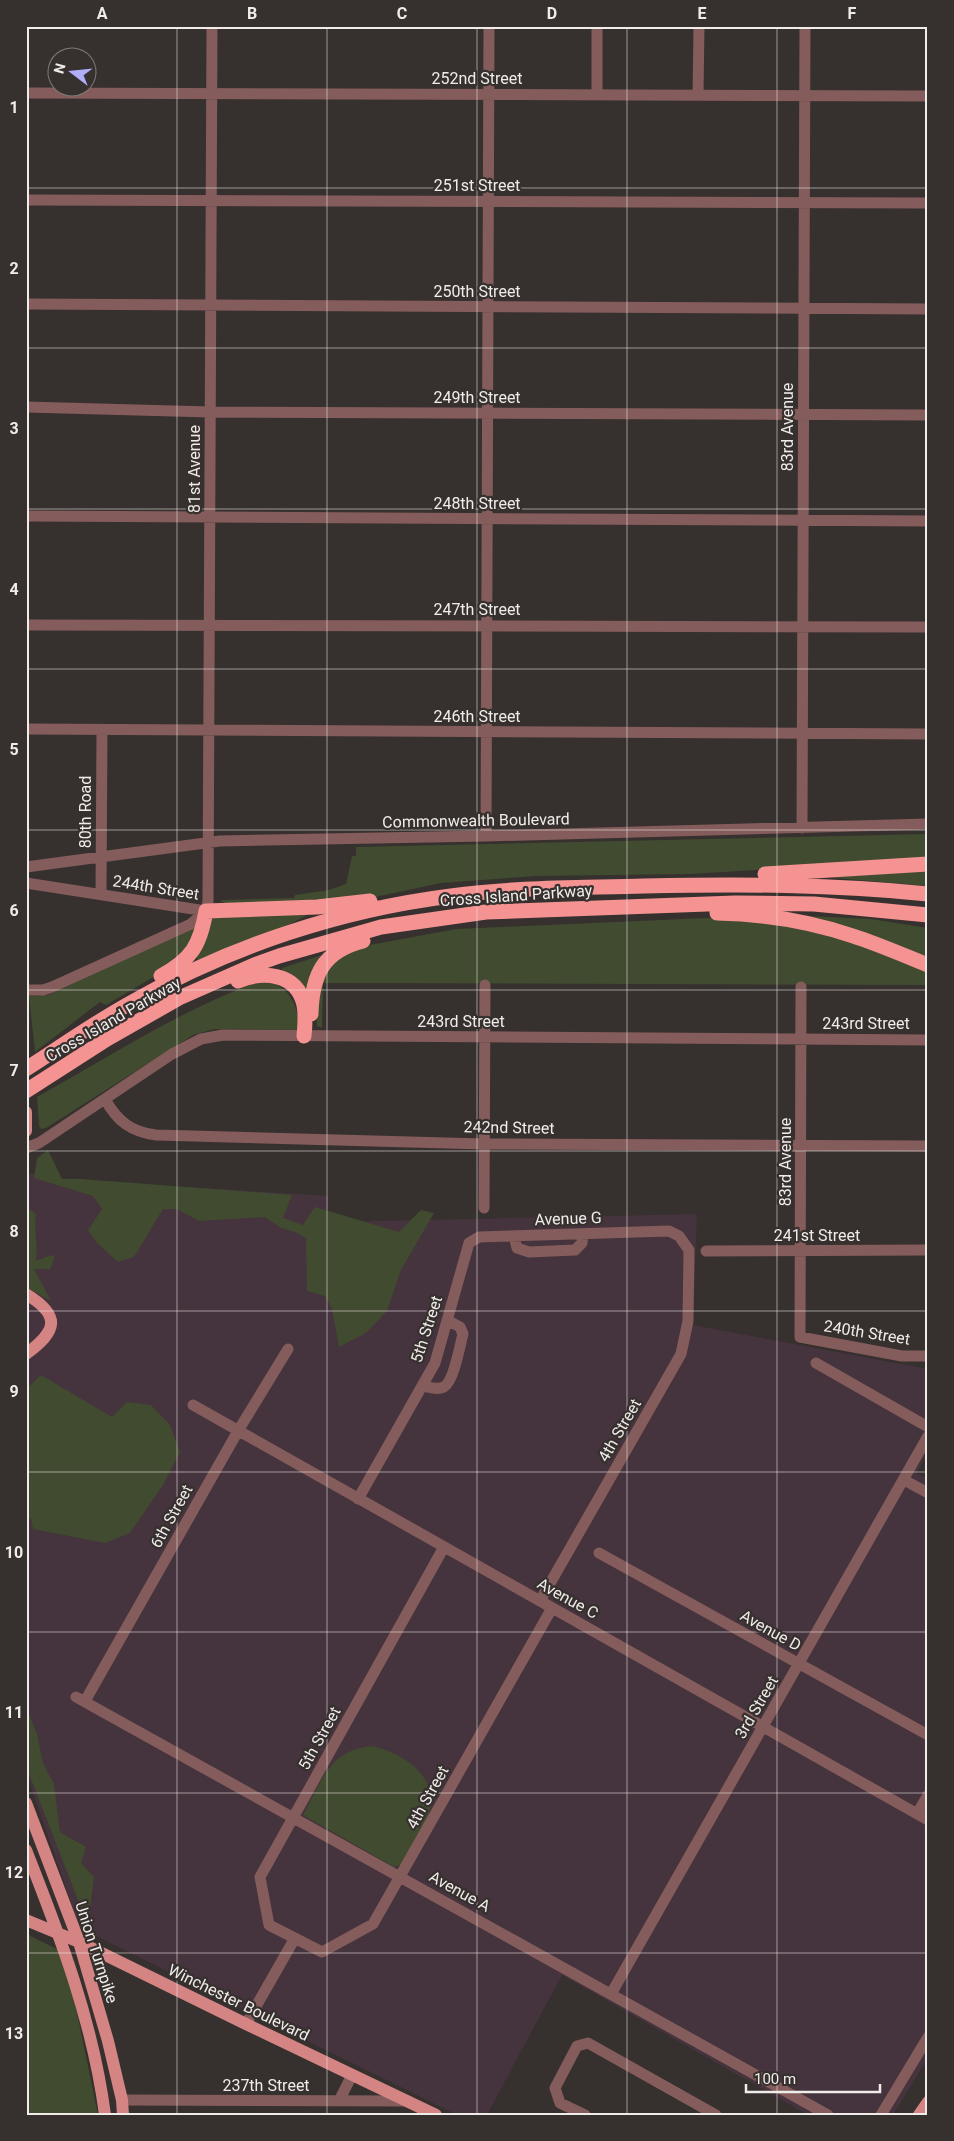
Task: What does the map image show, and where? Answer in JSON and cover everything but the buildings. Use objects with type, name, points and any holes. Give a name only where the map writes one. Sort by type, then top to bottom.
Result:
[{"type":"highway","points":[[666,886],[732,875],[876,869],[928,864]]},
{"type":"highway","name":"Cross Island Parkway","points":[[26,1069],[104,1018],[195,969],[259,943],[323,922],[419,900],[501,891],[666,886],[812,885],[928,894]]},
{"type":"highway","points":[[104,1018],[143,985],[172,970],[190,954],[200,938],[206,911],[316,907],[373,900],[419,900]]},
{"type":"highway","name":"Cross Island Parkway","points":[[26,1091],[130,1025],[179,998],[279,956],[355,933],[434,918],[511,910],[657,905],[735,903],[814,904],[928,915]]},
{"type":"highway","points":[[657,905],[808,923],[860,938],[928,965]]},
{"type":"highway","points":[[308,1036],[314,984],[319,971],[332,955],[350,944],[390,935],[434,918]]},
{"type":"highway","points":[[130,1025],[180,1008],[250,977],[267,974],[283,979],[300,993],[305,1011],[308,1036]]},
{"type":"main road","points":[[26,1112],[26,1131]]},
{"type":"main road","points":[[26,1294],[47,1310],[51,1319],[51,1330],[44,1340],[26,1354]]},
{"type":"main road","name":"Union Turnpike","points":[[26,1804],[79,1942],[108,2041],[122,2100],[123,2115]]},
{"type":"main road","name":"Union Turnpike","points":[[26,1850],[64,1948],[84,2010],[95,2052],[105,2115]]},
{"type":"main road","name":"Winchester Boulevard","points":[[26,1920],[79,1942],[436,2115]]},
{"type":"street","name":"81st Avenue","points":[[206,911],[208,901],[209,843],[212,26]]},
{"type":"street","points":[[486,836],[489,26]]},
{"type":"street","points":[[596,95],[597,26]]},
{"type":"street","points":[[698,95],[699,26]]},
{"type":"street","name":"83rd Avenue","points":[[802,828],[805,26]]},
{"type":"street","name":"252nd Street","points":[[26,93],[928,96]]},
{"type":"street","name":"251st Street","points":[[26,200],[928,203]]},
{"type":"street","name":"250th Street","points":[[26,304],[928,309]]},
{"type":"street","name":"249th Street","points":[[26,407],[210,412],[928,415]]},
{"type":"street","name":"248th Street","points":[[26,516],[928,521]]},
{"type":"street","name":"247th Street","points":[[26,625],[928,627]]},
{"type":"street","name":"246th Street","points":[[26,729],[928,734]]},
{"type":"street","name":"80th Road","points":[[101,894],[102,730]]},
{"type":"street","name":"Commonwealth Boulevard","points":[[26,867],[209,843],[928,824]]},
{"type":"street","name":"244th Street","points":[[26,883],[206,911]]},
{"type":"street","points":[[26,990],[42,990],[52,987],[191,924],[206,911]]},
{"type":"street","points":[[484,1208],[485,985]]},
{"type":"street","name":"83rd Avenue","points":[[800,1337],[801,987]]},
{"type":"street","name":"243rd Street","points":[[26,1148],[39,1142],[105,1100],[172,1054],[201,1038],[233,1034],[484,1038],[928,1040]]},
{"type":"street","name":"242nd Street","points":[[105,1100],[113,1114],[123,1124],[150,1134],[484,1144],[928,1146]]},
{"type":"street","name":"Avenue G","points":[[469,1243],[479,1237],[669,1232]]},
{"type":"street","name":"4th Street","points":[[540,1601],[681,1354],[688,1321],[690,1250],[679,1236],[669,1232]]},
{"type":"street","points":[[514,1236],[517,1248],[529,1252],[575,1250],[582,1243],[583,1234]]},
{"type":"street","name":"5th Street","points":[[358,1499],[435,1364],[469,1243]]},
{"type":"street","name":"241st Street","points":[[706,1251],[928,1250]]},
{"type":"street","points":[[422,1386],[440,1389],[446,1386],[451,1377],[463,1334],[460,1327],[447,1320]]},
{"type":"street","name":"240th Street","points":[[800,1337],[902,1356],[928,1356]]},
{"type":"street","name":"6th Street","points":[[81,1699],[288,1349]]},
{"type":"street","points":[[816,1363],[928,1427]]},
{"type":"street","name":"Avenue C","points":[[192,1405],[928,1820]]},
{"type":"street","name":"3rd Street","points":[[611,1994],[928,1436]]},
{"type":"street","points":[[904,1480],[928,1493]]},
{"type":"street","name":"5th Street","points":[[295,1938],[269,1925],[260,1877],[444,1547]]},
{"type":"street","name":"Avenue D","points":[[599,1553],[928,1735]]},
{"type":"street","name":"4th Street","points":[[295,1938],[322,1952],[373,1924],[552,1608]]},
{"type":"street","name":"Avenue A","points":[[81,1699],[828,2115]]},
{"type":"street","points":[[917,1814],[928,1795]]},
{"type":"street","points":[[246,2024],[295,1938]]},
{"type":"street","points":[[881,2115],[928,2037]]},
{"type":"street","points":[[585,2115],[560,2104],[555,2088],[577,2046],[588,2043],[716,2115]]},
{"type":"street","points":[[339,2101],[352,2075]]},
{"type":"street","name":"237th Street","points":[[122,2100],[409,2101]]},
{"type":"shaded area","points":[[28,1173],[62,1179],[328,1196],[328,1222],[697,1214],[693,1325],[928,1369],[928,1452],[917,1473],[928,1479],[928,2058],[893,2115],[808,2115],[562,1975],[487,2115],[457,2115],[80,1928],[26,1773],[26,1184]]},
{"type":"green space","points":[[928,834],[928,859],[691,874],[536,876],[441,883],[361,900],[224,907],[224,902],[221,902],[221,900],[294,898],[295,895],[329,890],[346,884],[352,856],[356,856],[356,847]]},
{"type":"green space","points":[[928,869],[928,886],[834,878],[834,875]]},
{"type":"green space","points":[[303,910],[306,916],[280,928],[198,960],[194,955],[212,915]]},
{"type":"green space","points":[[809,916],[871,919],[928,928],[928,958],[810,918]]},
{"type":"green space","points":[[728,917],[809,928],[928,968],[928,985],[323,983],[322,1028],[317,1026],[317,994],[331,962],[359,947],[456,929]]},
{"type":"green space","points":[[191,929],[195,929],[192,947],[162,972],[106,1005],[100,1002],[35,1052],[29,996],[48,995]]},
{"type":"green space","points":[[325,954],[307,993],[282,972],[282,968]]},
{"type":"green space","points":[[255,983],[271,983],[284,989],[295,1007],[301,1027],[296,1030],[214,1029],[193,1035],[46,1128],[41,1129],[39,1126],[37,1097],[172,1021],[227,994]]},
{"type":"green space","points":[[48,1150],[62,1179],[292,1195],[283,1218],[303,1225],[315,1207],[399,1232],[421,1210],[434,1213],[401,1270],[387,1311],[366,1333],[339,1347],[332,1309],[325,1296],[307,1291],[306,1238],[281,1228],[265,1217],[199,1221],[177,1209],[163,1209],[134,1257],[118,1262],[97,1243],[88,1230],[102,1209],[93,1196],[34,1178],[37,1158]]},
{"type":"green space","points":[[31,1210],[36,1214],[36,1261],[51,1255],[55,1257],[50,1269],[34,1269],[51,1301],[26,1287],[26,1211]]},
{"type":"green space","points":[[41,1375],[112,1417],[127,1402],[151,1405],[170,1425],[180,1452],[163,1485],[130,1533],[105,1543],[33,1529],[31,1519],[26,1517],[26,1389]]},
{"type":"green space","points":[[26,1707],[37,1734],[43,1763],[54,1784],[60,1832],[86,1847],[81,1863],[94,1877],[88,1926],[26,1766]]},
{"type":"green space","points":[[371,1746],[383,1749],[406,1760],[424,1777],[429,1788],[431,1800],[424,1826],[402,1864],[394,1867],[303,1815],[328,1770],[336,1761],[345,1754]]},
{"type":"green space","points":[[26,1934],[61,1951],[73,1993],[98,2115],[26,2115]]}]
